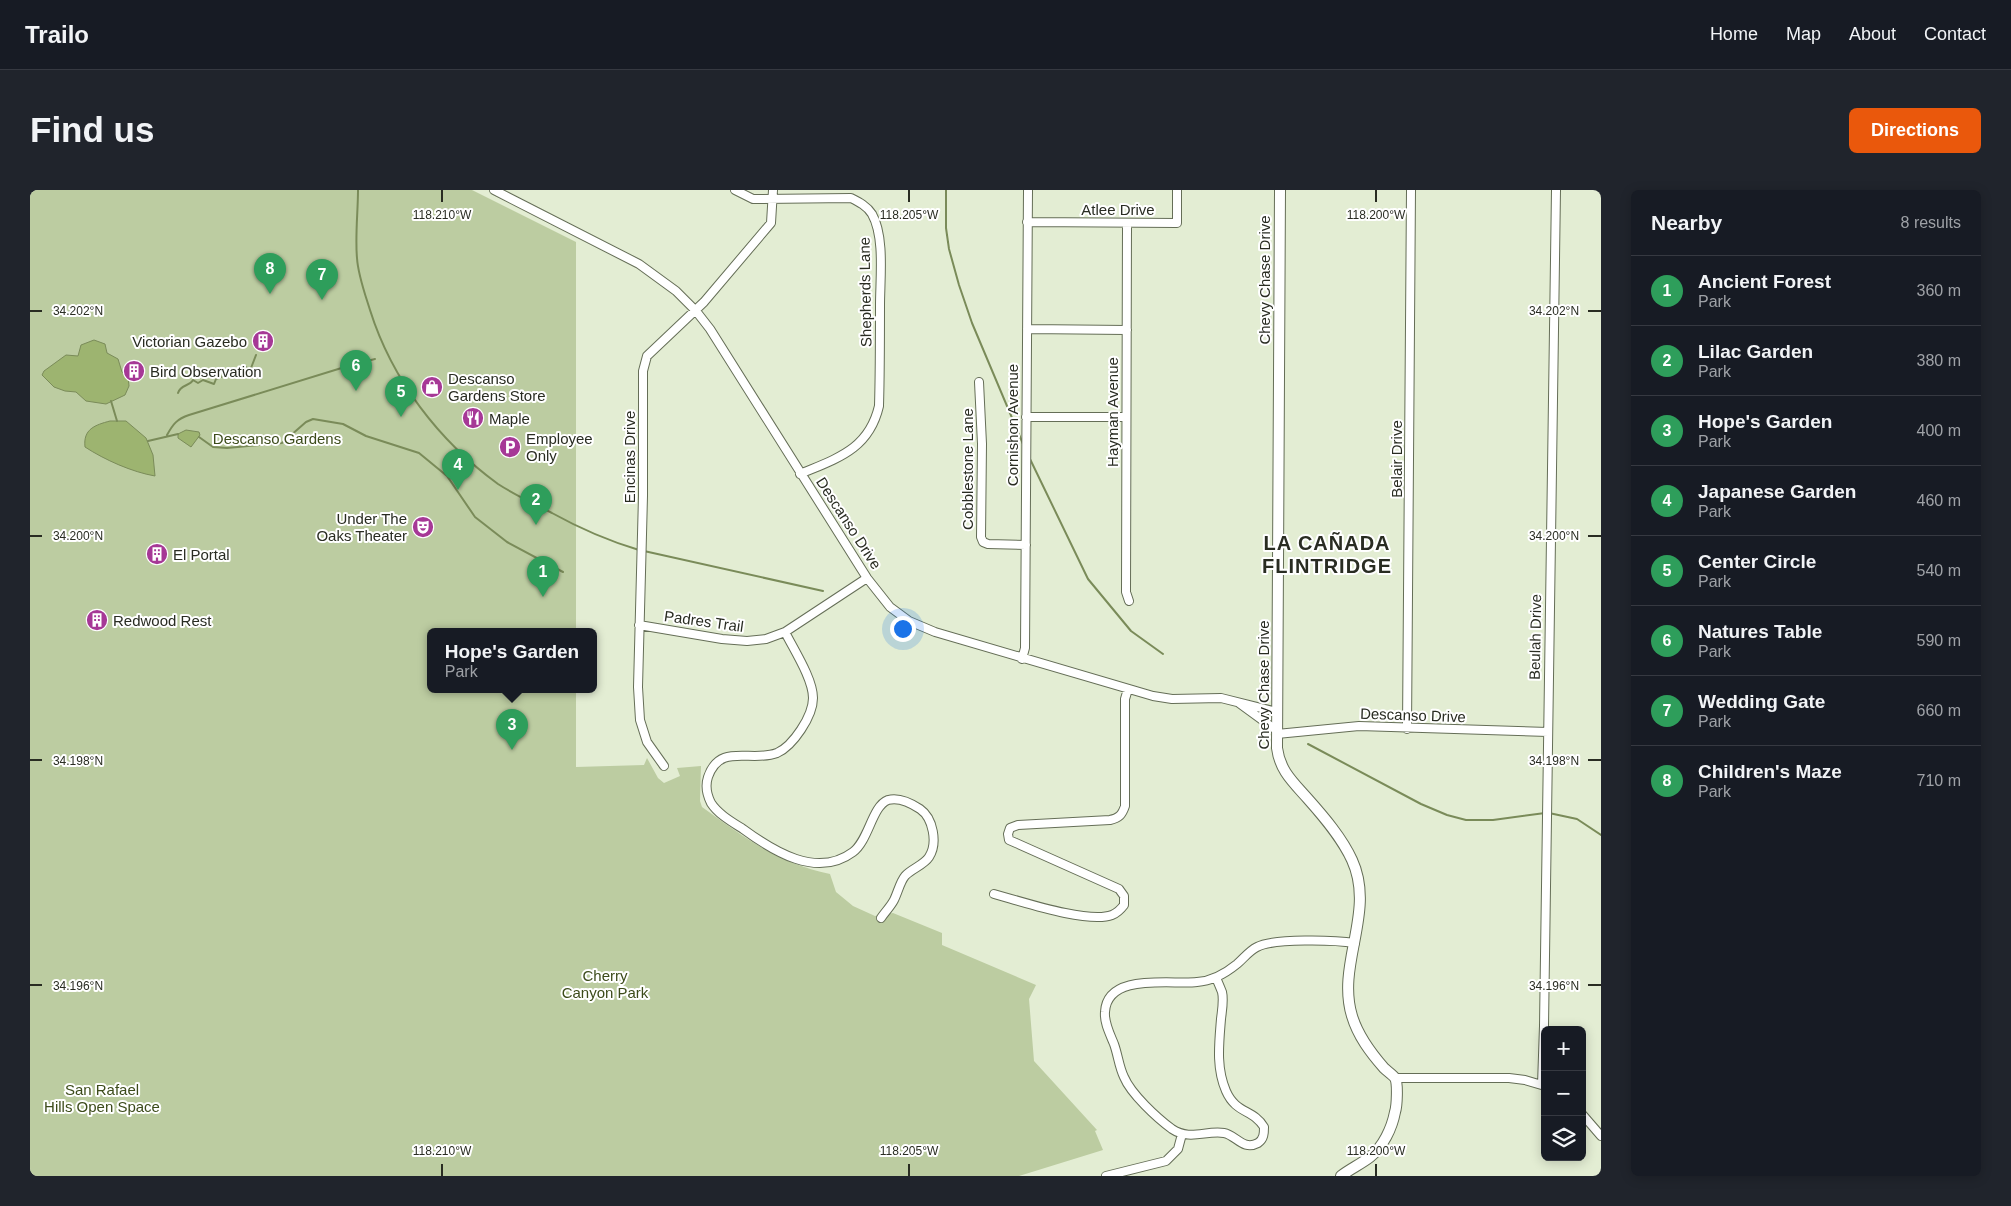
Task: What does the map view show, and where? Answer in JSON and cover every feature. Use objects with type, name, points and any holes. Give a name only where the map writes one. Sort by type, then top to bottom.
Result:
[{"type":"main road","name":"Chevy Chase Drive","points":[[1280,190],[1276,712],[1279,760],[1286,775],[1309,800],[1336,835],[1352,861],[1360,883],[1361,896],[1349,982],[1352,1015],[1364,1042],[1395,1078]]},
{"type":"main road","points":[[1341,1176],[1370,1157],[1388,1133],[1396,1111],[1395,1078]]},
{"type":"street","name":"Descanso Drive","points":[[494,190],[639,264],[659,278],[696,311],[715,336],[867,578],[890,607],[909,620],[935,632],[1022,659],[1161,698],[1221,698],[1276,712]]},
{"type":"street","name":"Shepherds Lane","points":[[735,190],[753,199],[851,198],[863,204],[871,212],[876,223],[879,241],[879,406],[876,420],[865,439],[857,445],[842,455],[800,474]]},
{"type":"street","name":"Encinas Drive","points":[[664,766],[647,742],[640,720],[639,625],[643,496],[643,371],[647,356],[696,311],[771,223],[773,190]]},
{"type":"street","name":"Cornishon Avenue","points":[[1022,659],[1025,648],[1028,190]]},
{"type":"street","name":"Atlee Drive","points":[[1027,222],[1177,223],[1177,190]]},
{"type":"street","name":"Belair Drive","points":[[1408,729],[1411,190]]},
{"type":"street","name":"Beulah Drive","points":[[1543,1071],[1556,190]]},
{"type":"street","name":"Hayman Avenue","points":[[1127,223],[1125,417],[1126,592],[1129,601]]},
{"type":"street","points":[[1027,329],[1127,330]]},
{"type":"street","name":"Cobblestone Lane","points":[[979,382],[982,444],[981,537],[983,542],[988,544],[1026,545]]},
{"type":"street","points":[[1026,417],[1125,417]]},
{"type":"street","name":"Padres Trail","points":[[639,625],[722,639],[747,641],[766,639],[785,632],[867,578]]},
{"type":"street","points":[[785,632],[811,687],[813,701],[807,719],[786,747],[776,753],[736,755],[715,762],[706,782],[707,793],[711,804],[720,814],[756,838],[780,853],[814,864],[829,863],[842,859],[854,851],[863,841],[880,805],[888,800],[900,800],[911,803],[922,810],[929,820],[933,831],[929,858],[904,876],[893,902],[881,918]]},
{"type":"street","points":[[994,894],[1067,913],[1091,916],[1111,915],[1124,905],[1124,896],[1119,889],[1016,843],[1010,840],[1008,834],[1010,828],[1018,825],[1118,818],[1125,806],[1125,699],[1128,689]]},
{"type":"street","points":[[1239,704],[1276,732]]},
{"type":"street","name":"Descanso Drive","points":[[1276,732],[1359,726],[1548,732]]},
{"type":"street","points":[[1216,978],[1222,993],[1218,1054],[1219,1071],[1232,1103],[1241,1110],[1254,1115],[1264,1126],[1262,1140],[1256,1144],[1248,1145],[1224,1133],[1191,1136],[1182,1134],[1167,1125],[1135,1094],[1124,1077],[1106,1022],[1105,1012],[1107,1003],[1114,994],[1126,986],[1136,983],[1196,982],[1216,978],[1237,964],[1258,946],[1272,943],[1355,943]]},
{"type":"street","points":[[1395,1078],[1509,1078],[1525,1080],[1541,1085]]},
{"type":"street","points":[[1584,1116],[1601,1136]]},
{"type":"street","points":[[1106,1176],[1166,1161],[1178,1149],[1182,1134]]},
{"type":"green space","points":[[30,190],[472,190],[576,242],[576,628],[427,628],[427,693],[576,693],[576,767],[644,765],[647,758],[658,778],[664,783],[680,776],[677,768],[701,766],[700,801],[702,807],[762,848],[794,863],[830,874],[836,892],[853,906],[875,916],[893,913],[942,933],[942,945],[1036,985],[1029,999],[1034,1061],[1097,1130],[1095,1131],[1103,1150],[1019,1176],[30,1176]]},
{"type":"shaded area","points":[[94,340],[105,344],[107,353],[118,359],[122,372],[128,376],[129,386],[125,395],[106,404],[86,401],[76,392],[54,387],[42,375],[44,371],[66,355],[78,356],[81,345]]},
{"type":"shaded area","points":[[110,421],[126,421],[146,438],[153,455],[155,476],[119,465],[85,447],[88,432],[99,424]]},
{"type":"shaded area","points":[[186,430],[199,432],[200,435],[191,447],[178,438],[178,434]]},
{"type":"waterway","points":[[358,190],[356,250],[362,284],[370,310],[379,336],[391,361],[420,407],[437,429],[456,449],[498,484],[583,529],[639,550]]},
{"type":"waterway","points":[[946,190],[946,228],[949,249],[959,285],[972,323],[1023,444]]},
{"type":"waterway","points":[[178,393],[181,388],[193,380],[198,383],[203,380],[214,384],[216,379],[233,370],[236,371],[246,367],[248,369],[251,368],[256,355]]},
{"type":"waterway","points":[[167,435],[176,422],[189,415],[375,359]]},
{"type":"waterway","points":[[111,401],[117,421]]},
{"type":"waterway","points":[[199,437],[213,447],[227,448],[282,443],[306,422],[313,419],[343,424],[366,436],[419,453],[447,476],[475,517],[507,542],[563,572]]},
{"type":"waterway","points":[[148,441],[178,434]]},
{"type":"waterway","points":[[1030,459],[1088,579],[1131,631],[1163,654]]},
{"type":"waterway","points":[[644,551],[823,591]]},
{"type":"waterway","points":[[1308,744],[1421,804],[1447,815],[1466,820],[1493,820],[1545,813]]},
{"type":"waterway","points":[[1549,813],[1577,819],[1601,835]]},
{"type":"place","name":"Children's Maze","points":[[270,294]]},
{"type":"place","name":"Wedding Gate","points":[[322,300]]},
{"type":"place","name":"Victorian Gazebo","points":[[263,341]]},
{"type":"place","name":"Bird Observation","points":[[134,371]]},
{"type":"place","name":"Descanso Gardens Store","points":[[432,387]]},
{"type":"place","name":"Natures Table","points":[[356,391]]},
{"type":"place","name":"Center Circle","points":[[401,417]]},
{"type":"place","name":"Maple","points":[[473,418]]},
{"type":"place","name":"Employee Only","points":[[510,447]]},
{"type":"place","name":"Japanese Garden","points":[[458,490]]},
{"type":"place","name":"Lilac Garden","points":[[536,525]]},
{"type":"place","name":"Under The Oaks Theater","points":[[423,527]]},
{"type":"place","name":"El Portal","points":[[157,554]]},
{"type":"place","name":"Ancient Forest","points":[[543,597]]},
{"type":"place","name":"Redwood Rest","points":[[97,620]]},
{"type":"place","name":"Hope's Garden","points":[[512,750]]},
{"type":"district","name":"LA CAÑADA FLINTRIDGE","points":[[1327,554]]},
{"type":"park label","name":"Descanso Gardens","points":[[277,438]]},
{"type":"park label","name":"Cherry Canyon Park","points":[[605,984]]},
{"type":"park label","name":"San Rafael Hills Open Space","points":[[102,1098]]}]
